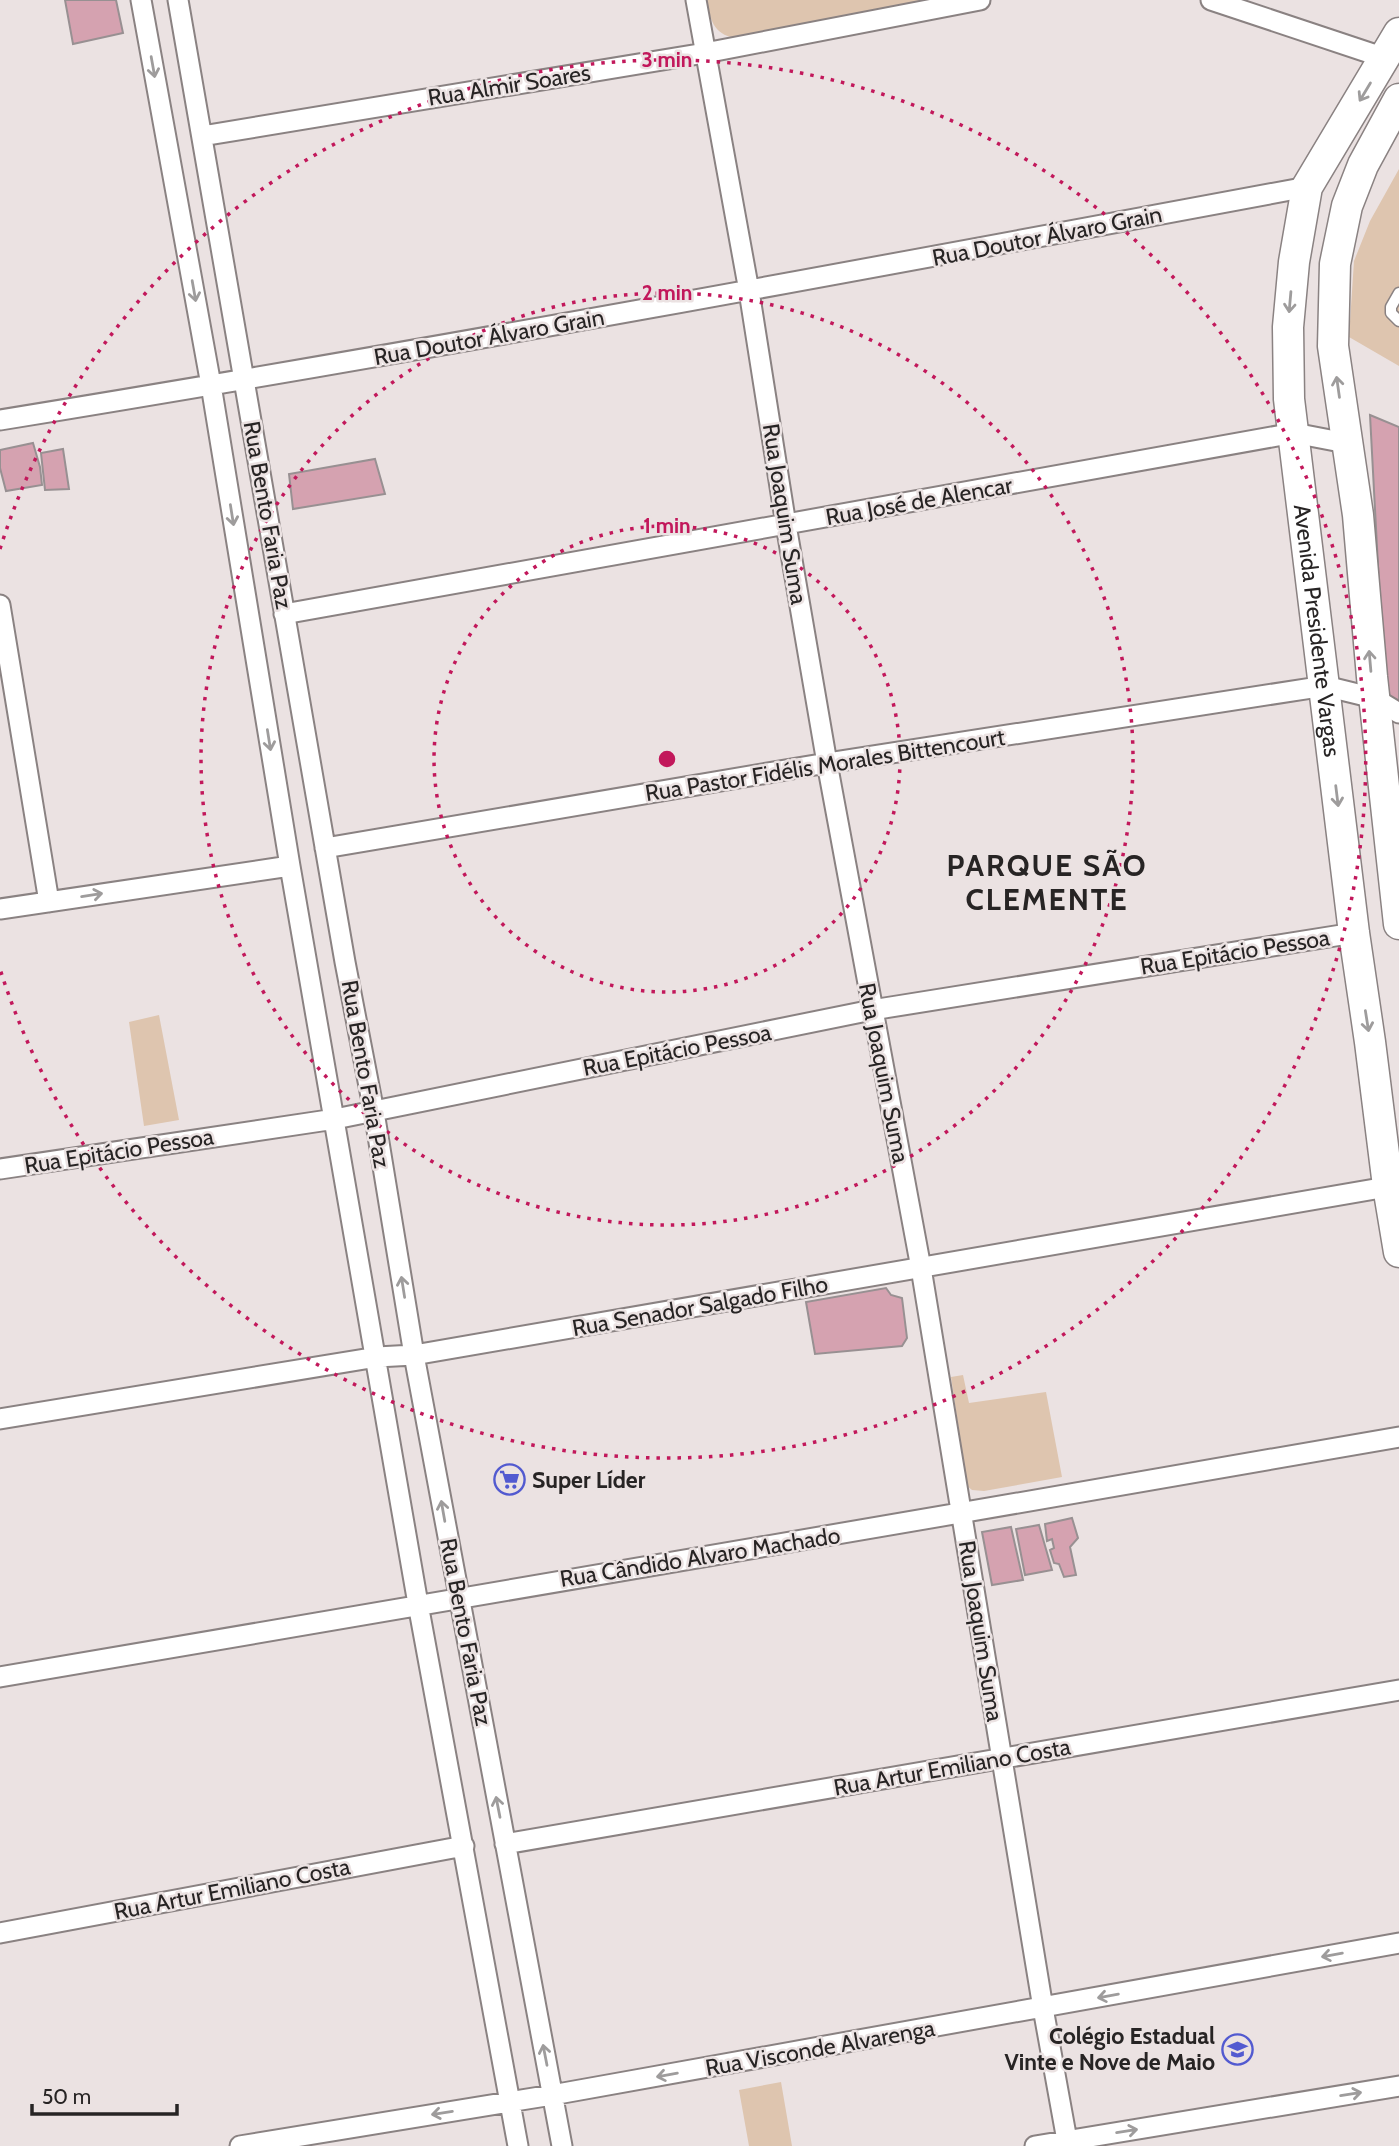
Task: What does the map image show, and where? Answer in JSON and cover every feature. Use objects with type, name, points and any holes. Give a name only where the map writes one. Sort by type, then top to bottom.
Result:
[{"type":"main road","name":"Avenida Presidente Vargas","points":[[1392,45],[1307,187],[1294,262],[1288,327],[1289,399],[1354,933],[1393,1185],[1399,1252]]},
{"type":"main road","name":"Avenida Presidente Vargas","points":[[1399,99],[1363,165],[1347,206],[1335,264],[1332,346],[1387,706],[1399,924]]},
{"type":"street","name":"Rua Bento Faria Paz","points":[[141,0],[211,386],[290,866],[418,1604],[518,2146]]},
{"type":"street","name":"Rua Bento Faria Paz","points":[[178,0],[284,614],[374,1112],[414,1354],[562,2146]]},
{"type":"street","name":"Rua Joaquim Suma","points":[[696,0],[749,291],[827,763],[921,1268],[1067,2143]]},
{"type":"street","name":"Rua Almir Soares","points":[[202,136],[705,53],[980,0]]},
{"type":"street","points":[[1211,0],[1392,45]]},
{"type":"street","name":"Rua Doutor Álvaro Grain","points":[[0,420],[211,386],[749,291],[1307,187]]},
{"type":"street","name":"Rua José de Alencar","points":[[284,614],[1294,433],[1346,443]]},
{"type":"street","points":[[0,605],[49,902]]},
{"type":"street","points":[[1325,686],[1387,706]]},
{"type":"street","name":"Rua Pastor Fidélis Morales Bittencourt","points":[[326,848],[827,763],[1325,686]]},
{"type":"street","points":[[0,909],[290,866]]},
{"type":"street","name":"Rua Epitácio Pessoa","points":[[0,1170],[335,1119],[872,1010],[1354,933]]},
{"type":"street","name":"Rua Senador Salgado Filho","points":[[0,1419],[377,1357],[414,1354],[1393,1185]]},
{"type":"street","name":"Rua Cândido Alvaro Machado","points":[[0,1676],[962,1514],[1399,1437]]},
{"type":"street","name":"Rua Artur Emiliano Costa","points":[[505,1844],[1399,1690]]},
{"type":"street","name":"Rua Artur Emiliano Costa","points":[[0,1933],[464,1846]]},
{"type":"street","name":"Rua Visconde Alvarenga","points":[[240,2146],[552,2095],[1399,1943]]},
{"type":"street","points":[[1035,2146],[1067,2143],[1399,2086]]},
{"type":"lane","points":[[1399,293],[1391,307],[1391,313],[1399,321]]},
{"type":"shaded area","points":[[707,0],[942,0],[735,38],[722,33],[714,25]]},
{"type":"shaded area","points":[[1399,169],[1399,366],[1349,337],[1354,261],[1370,221]]},
{"type":"shaded area","points":[[159,1015],[179,1120],[144,1126],[129,1022]]},
{"type":"shaded area","points":[[963,1375],[969,1403],[1046,1392],[1062,1477],[984,1491],[972,1490],[967,1486],[951,1377]]},
{"type":"shaded area","points":[[781,2082],[792,2146],[749,2146],[739,2090]]},
{"type":"building","points":[[65,0],[116,0],[123,33],[73,44]]},
{"type":"building","points":[[1370,415],[1399,427],[1399,706],[1385,698]]},
{"type":"building","points":[[33,443],[42,485],[6,491],[0,468],[0,450]]},
{"type":"building","points":[[63,449],[69,489],[45,490],[41,453]]},
{"type":"building","points":[[375,459],[385,494],[293,509],[289,474]]},
{"type":"building","points":[[886,1288],[891,1295],[902,1298],[907,1338],[902,1346],[815,1354],[806,1302]]},
{"type":"building","points":[[1072,1518],[1078,1538],[1070,1547],[1076,1575],[1064,1577],[1059,1564],[1054,1563],[1050,1550],[1054,1548],[1052,1539],[1047,1541],[1045,1524]]},
{"type":"building","points":[[1039,1525],[1052,1570],[1025,1575],[1016,1529]]},
{"type":"building","points":[[1011,1527],[1023,1580],[992,1585],[982,1532]]},
{"type":"place","name":"Super Líder","points":[[509,1480]]},
{"type":"place","name":"Colégio Estadual Vinte e Nove de Maio","points":[[1238,2049]]},
{"type":"district","name":"PARQUE SÃO CLEMENTE","points":[[1047,882]]}]
